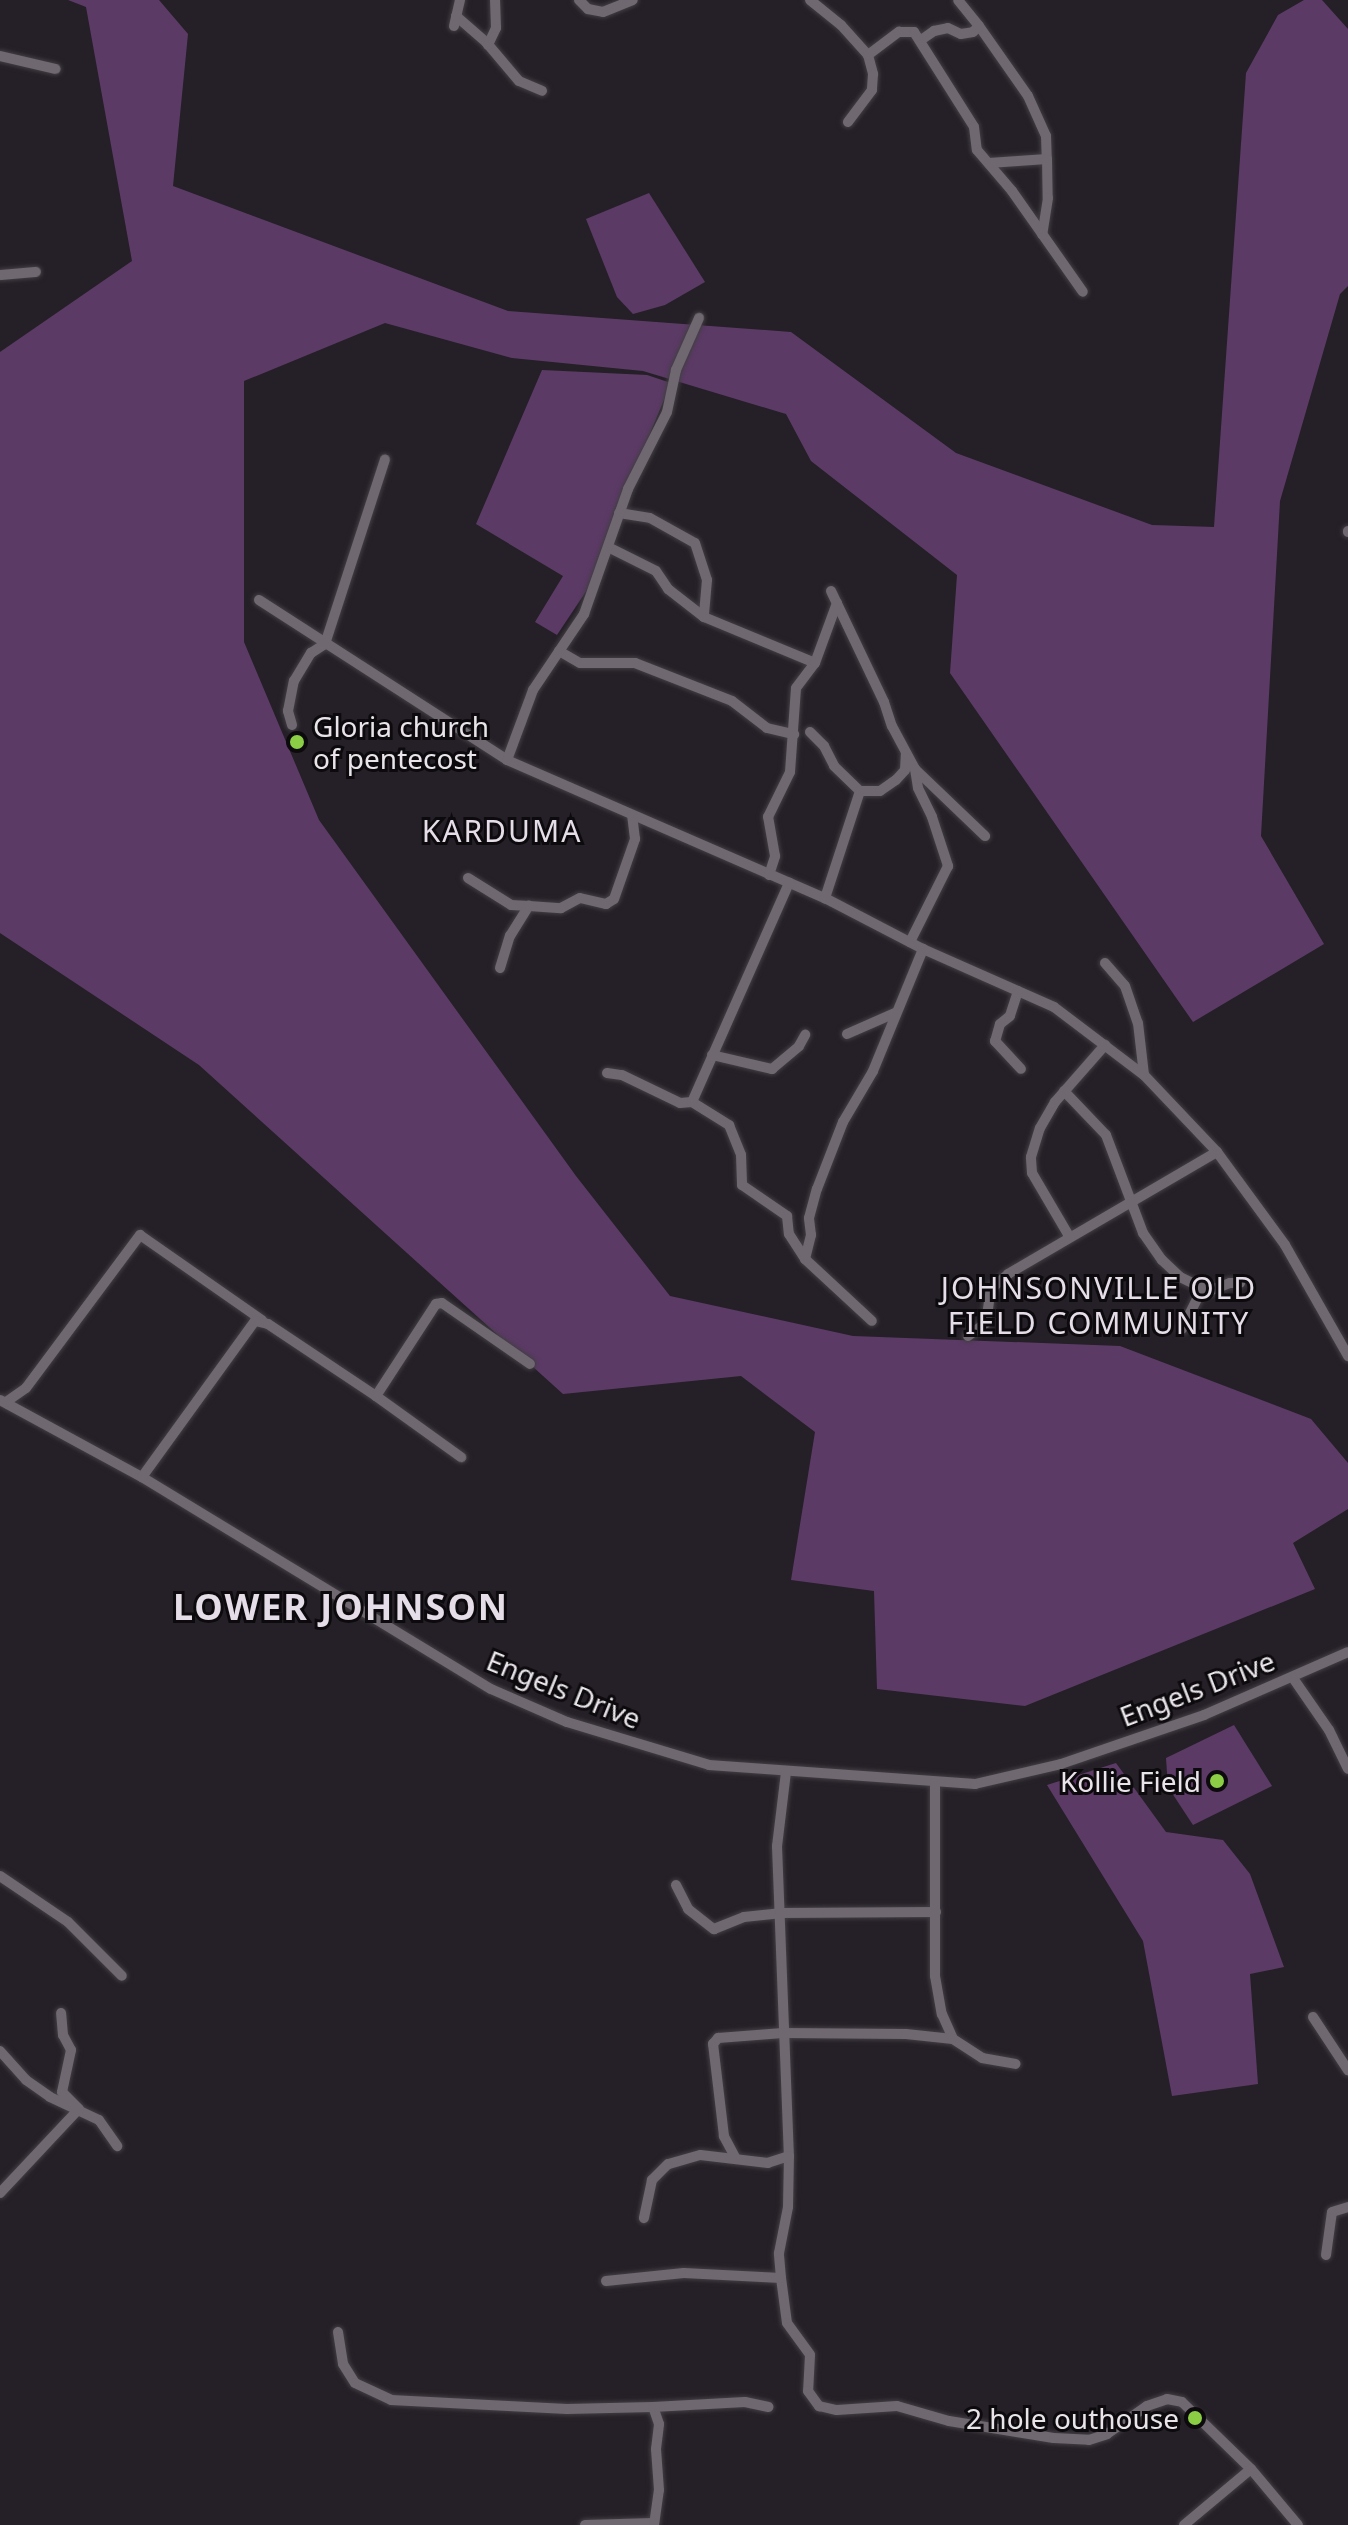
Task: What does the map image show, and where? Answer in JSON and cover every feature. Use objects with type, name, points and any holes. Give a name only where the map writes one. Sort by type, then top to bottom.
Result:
[{"type":"street","points":[[460,0],[455,21],[488,45],[519,81],[542,91]]},
{"type":"street","points":[[488,45],[496,28],[495,0]]},
{"type":"street","points":[[579,0],[588,9],[603,12],[633,0]]},
{"type":"street","points":[[810,0],[841,25],[868,55],[873,74],[872,90],[848,122]]},
{"type":"street","points":[[958,0],[1028,96],[1046,136],[1048,198],[1042,235]]},
{"type":"street","points":[[921,40],[934,31],[948,28],[961,34],[973,32],[979,26]]},
{"type":"street","points":[[868,55],[899,32],[914,32],[974,127],[977,150],[1083,292]]},
{"type":"street","points":[[0,56],[56,69]]},
{"type":"street","points":[[989,163],[1047,159]]},
{"type":"street","points":[[0,275],[36,272]]},
{"type":"street","points":[[507,760],[533,690],[584,614],[610,548],[619,513],[667,412],[676,370],[699,318]]},
{"type":"street","points":[[292,725],[288,711],[294,681],[311,653],[325,644],[385,459]]},
{"type":"street","points":[[619,513],[650,518],[695,543],[707,580],[704,617]]},
{"type":"street","points":[[610,548],[656,571],[668,589],[704,617],[815,663]]},
{"type":"street","points":[[831,591],[915,769],[985,836]]},
{"type":"street","points":[[259,600],[507,760],[825,898],[923,949],[1054,1007],[1144,1075],[1217,1152],[1285,1245],[1348,1356]]},
{"type":"street","points":[[769,875],[775,856],[768,817],[790,772],[794,734],[791,713],[796,688],[815,663],[837,603]]},
{"type":"street","points":[[559,651],[580,663],[635,663],[732,701],[767,728],[794,734]]},
{"type":"street","points":[[810,732],[824,746],[834,766],[860,791],[880,791],[896,780],[905,770],[906,753]]},
{"type":"street","points":[[910,942],[948,866],[932,817],[918,788],[915,769]]},
{"type":"street","points":[[825,898],[860,791]]},
{"type":"street","points":[[468,878],[511,905],[561,908],[580,898],[606,904],[614,899],[635,839],[632,815]]},
{"type":"street","points":[[692,1102],[789,883]]},
{"type":"street","points":[[500,968],[510,936],[529,906]]},
{"type":"street","points":[[805,1259],[811,1235],[809,1218],[817,1189],[843,1122],[873,1071],[923,949]]},
{"type":"street","points":[[1105,963],[1125,986],[1133,1011],[1144,1075]]},
{"type":"street","points":[[1018,991],[1010,1016],[1000,1024],[995,1041],[1021,1069]]},
{"type":"street","points":[[847,1034],[895,1013]]},
{"type":"street","points":[[712,1055],[772,1069],[799,1046],[805,1035]]},
{"type":"street","points":[[1069,1236],[1032,1173],[1031,1157],[1040,1128],[1064,1091],[1105,1045]]},
{"type":"street","points":[[607,1073],[622,1075],[680,1103],[692,1102],[729,1125],[741,1155],[742,1185],[787,1216],[789,1234],[805,1259],[872,1321]]},
{"type":"street","points":[[1064,1091],[1106,1135],[1143,1233],[1162,1260],[1180,1277],[1202,1289],[1209,1291],[1230,1283],[1240,1283]]},
{"type":"street","points":[[968,1336],[990,1317],[991,1289],[1008,1274],[1217,1152]]},
{"type":"street","points":[[3,1401],[26,1388],[140,1235],[461,1457]]},
{"type":"street","points":[[1182,1329],[1202,1289]]},
{"type":"street","points":[[376,1396],[436,1304],[442,1303],[530,1364]]},
{"type":"street","points":[[142,1477],[255,1321],[262,1320]]},
{"type":"street","name":"Engels Drive","points":[[3,1401],[142,1477],[421,1649],[504,1695],[567,1722],[709,1765],[975,1784],[1061,1764],[1204,1715],[1348,1652]]},
{"type":"street","points":[[1293,1678],[1329,1730],[1348,1769]]},
{"type":"street","points":[[786,1772],[777,1846],[789,2156],[788,2207],[779,2253],[787,2323],[810,2355],[808,2391],[819,2406],[837,2410],[897,2406],[949,2421],[1054,2438],[1089,2440],[1107,2434],[1147,2406],[1167,2399],[1189,2406],[1251,2469],[1298,2525]]},
{"type":"street","points":[[935,1783],[935,1976],[942,2014],[953,2039]]},
{"type":"street","points":[[0,1876],[68,1922],[122,1976]]},
{"type":"street","points":[[676,1885],[688,1909],[714,1929],[744,1917],[780,1913],[936,1912]]},
{"type":"street","points":[[61,2013],[63,2035],[71,2050],[62,2092],[79,2109],[108,2129],[117,2146]]},
{"type":"street","points":[[1313,2017],[1348,2070]]},
{"type":"street","points":[[735,2157],[724,2136],[713,2044],[718,2038],[783,2033],[906,2034],[953,2039],[982,2058],[1015,2064]]},
{"type":"street","points":[[0,2051],[26,2080],[50,2097],[79,2109]]},
{"type":"street","points":[[0,2193],[79,2109]]},
{"type":"street","points":[[644,2218],[652,2180],[668,2164],[700,2155],[768,2163],[789,2156]]},
{"type":"street","points":[[1326,2255],[1332,2212],[1348,2207]]},
{"type":"street","points":[[606,2281],[684,2273],[781,2278]]},
{"type":"street","points":[[338,2332],[343,2364],[355,2383],[391,2400],[567,2409],[745,2402],[768,2407]]},
{"type":"street","points":[[585,2525],[654,2524],[659,2490],[656,2449],[659,2424],[653,2407]]},
{"type":"street","points":[[1184,2525],[1251,2469]]},
{"type":"shaded area","points":[[68,0],[159,0],[188,34],[173,186],[508,311],[791,332],[956,453],[1152,525],[1214,527],[1246,73],[1278,15],[1304,0],[1322,0],[1348,29],[1348,286],[1340,294],[1280,501],[1261,836],[1324,944],[1193,1022],[950,673],[957,575],[811,461],[786,414],[643,371],[512,358],[385,323],[244,381],[244,642],[319,820],[576,1176],[670,1296],[853,1336],[1120,1346],[1311,1419],[1348,1463],[1348,1509],[1293,1543],[1315,1589],[1025,1706],[877,1689],[874,1591],[791,1580],[815,1432],[741,1376],[563,1394],[199,1065],[0,933],[0,352],[132,261],[86,7]]},
{"type":"shaded area","points":[[649,193],[705,282],[665,305],[633,314],[617,297],[586,219]]},
{"type":"shaded area","points":[[542,370],[647,375],[671,383],[605,542],[591,584],[557,635],[535,622],[563,576],[476,524]]},
{"type":"shaded area","points":[[1234,1725],[1272,1786],[1193,1825],[1168,1787],[1166,1758]]},
{"type":"shaded area","points":[[1116,1763],[1166,1832],[1223,1840],[1250,1874],[1284,1967],[1250,1974],[1258,2084],[1172,2096],[1143,1941],[1047,1785]]},
{"type":"place","name":"Gloria church of pentecost","points":[[297,742]]},
{"type":"place","name":"Kollie Field","points":[[1217,1781]]},
{"type":"place","name":"2 hole outhouse","points":[[1195,2418]]},
{"type":"district","name":"KARDUMA","points":[[502,831]]},
{"type":"district","name":"JOHNSONVILLE OLD FIELD COMMUNITY","points":[[1099,1305]]},
{"type":"district","name":"LOWER JOHNSON","points":[[341,1607]]}]
